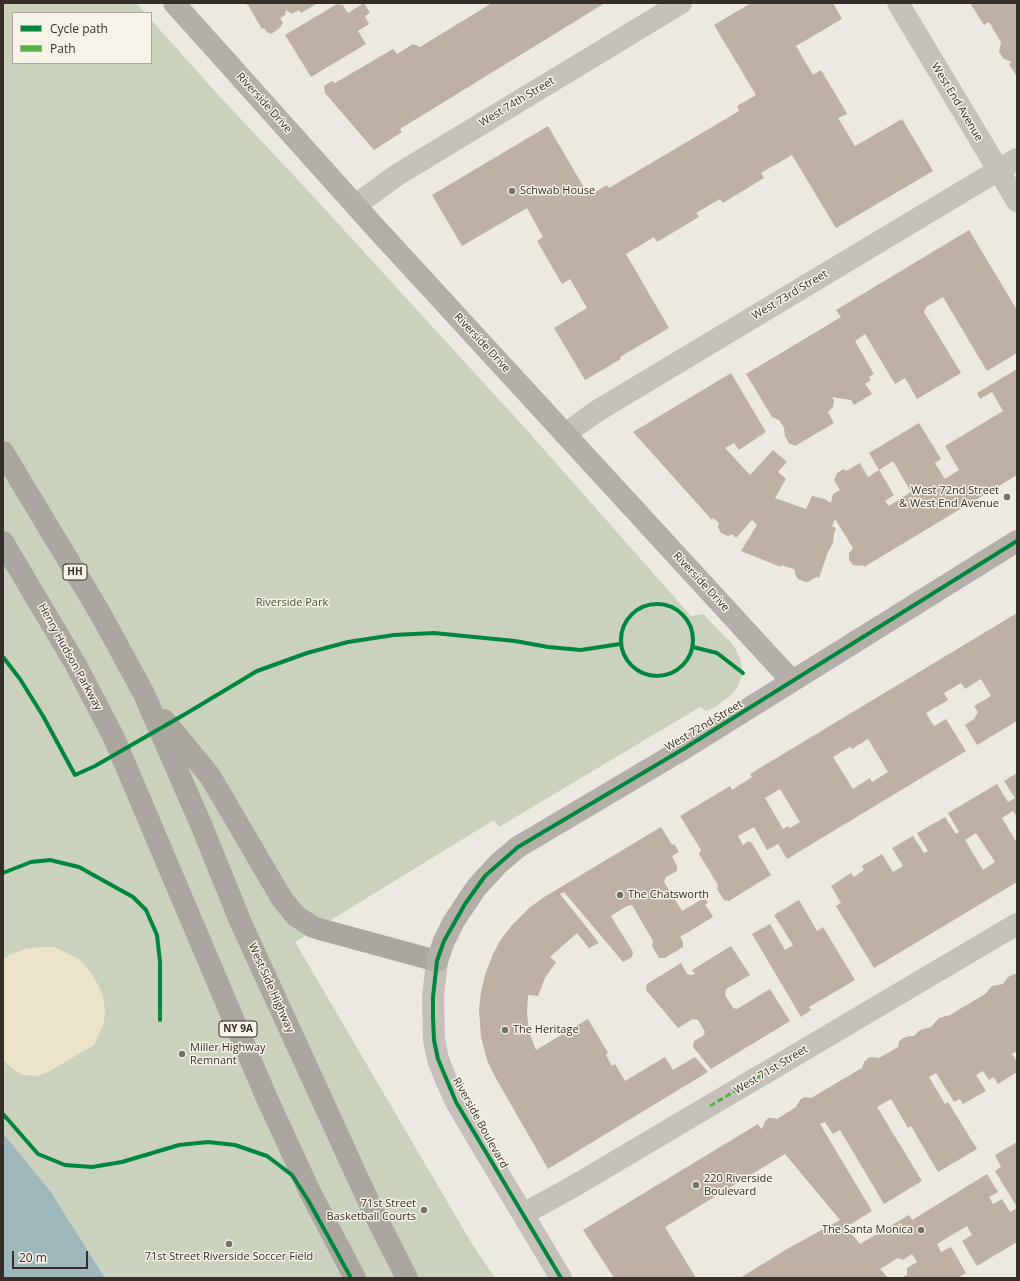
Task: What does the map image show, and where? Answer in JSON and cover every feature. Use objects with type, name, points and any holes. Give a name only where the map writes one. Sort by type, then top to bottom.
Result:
[{"type":"highway","name":"HH","points":[[3,452],[100,613],[144,694],[177,748]]},
{"type":"highway","name":"Henry Hudson Parkway","points":[[3,542],[76,665],[114,738],[131,775],[265,1094],[309,1190],[355,1278]]},
{"type":"highway","points":[[177,748],[210,776],[282,899],[296,916],[313,927],[437,961]]},
{"type":"highway","name":"West Side Highway","points":[[177,748],[244,930],[372,1209],[407,1278]]},
{"type":"main road","name":"Riverside Drive","points":[[174,3],[356,205],[792,681]]},
{"type":"main road","name":"West 72nd Street","points":[[437,961],[444,941],[454,921],[476,888],[494,868],[518,847],[685,748],[1017,541]]},
{"type":"street","name":"West 74th Street","points":[[356,205],[397,175],[681,3]]},
{"type":"street","name":"West End Avenue","points":[[898,3],[1017,201]]},
{"type":"street","name":"West 73rd Street","points":[[565,434],[597,411],[1017,158]]},
{"type":"street","name":"West 71st Street","points":[[523,1214],[552,1199],[1017,924]]},
{"type":"street","name":"Riverside Boulevard","points":[[437,961],[433,1018],[434,1040],[438,1059],[456,1102],[561,1278]]},
{"type":"green space","name":"Riverside Park","points":[[3,3],[136,3],[144,12],[12,12],[12,64],[152,64],[152,21],[524,427],[691,616],[703,614],[734,646],[740,658],[743,673],[737,688],[729,697],[715,707],[706,711],[700,707],[499,827],[494,820],[295,942],[472,1244],[495,1278],[105,1278],[51,1192],[3,1133]]},
{"type":"sand","points":[[54,947],[79,959],[90,971],[97,983],[103,996],[105,1011],[104,1023],[94,1045],[50,1071],[38,1076],[23,1075],[3,1060],[3,960],[9,955],[25,949]]},
{"type":"water","points":[[3,1133],[51,1192],[105,1278],[3,1278]]},
{"type":"building","points":[[242,3],[318,3],[301,13],[299,10],[292,14],[286,10],[285,15],[280,18],[283,23],[280,28],[271,34],[264,28],[262,29],[248,5]]},
{"type":"building","points":[[364,3],[370,13],[365,16],[369,24],[358,31],[366,44],[311,77],[285,35],[337,4],[343,5],[348,13]]},
{"type":"building","points":[[492,3],[605,3],[400,129],[402,132],[374,150],[325,93],[324,86],[332,81],[335,83],[393,49],[397,54],[413,44],[420,47]]},
{"type":"building","name":"Schwab House","points":[[751,3],[833,3],[842,19],[796,46],[813,75],[821,70],[845,110],[847,114],[838,118],[855,146],[902,119],[933,171],[836,228],[792,155],[761,173],[764,178],[723,203],[720,199],[696,213],[699,217],[657,242],[654,237],[626,254],[669,328],[585,380],[554,328],[587,308],[570,279],[562,284],[537,241],[543,237],[527,208],[462,246],[432,195],[548,126],[589,196],[607,185],[609,188],[739,111],[737,106],[756,95],[714,25]]},
{"type":"building","points":[[970,3],[1017,3],[1017,77],[1009,64],[1012,62],[1004,59],[999,52],[1001,42],[989,22],[984,25]]},
{"type":"building","points":[[969,230],[1017,310],[1017,353],[987,371],[943,297],[926,307],[924,312],[961,373],[917,399],[905,378],[895,384],[865,334],[855,341],[874,374],[869,377],[871,380],[865,384],[872,394],[854,405],[851,400],[832,397],[834,401],[833,407],[828,412],[834,423],[795,446],[789,443],[785,436],[784,428],[779,420],[772,417],[746,374],[841,317],[836,310]]},
{"type":"building","points":[[1017,369],[1017,475],[864,567],[863,565],[853,565],[849,560],[849,553],[853,548],[835,519],[832,526],[836,528],[833,543],[828,552],[819,578],[816,577],[808,582],[798,579],[794,569],[781,565],[781,567],[741,551],[757,525],[752,520],[736,538],[732,534],[728,536],[721,533],[718,527],[719,523],[713,518],[712,520],[633,432],[731,373],[766,432],[739,450],[734,443],[725,448],[750,475],[773,450],[787,462],[778,472],[786,479],[775,498],[806,509],[812,496],[825,499],[831,503],[833,494],[840,490],[834,480],[837,473],[844,469],[846,471],[860,463],[868,477],[879,470],[869,453],[919,423],[941,459],[935,463],[945,479],[959,470],[945,446],[1003,411],[992,392],[980,399],[977,393]],"holes":[[[893,461],[911,492],[889,506],[885,501],[894,495],[879,470]]]},
{"type":"building","points":[[1017,613],[1017,721],[977,745],[965,725],[974,719],[978,712],[974,706],[991,696],[981,679],[965,689],[961,683],[944,693],[948,700],[926,713],[934,726],[946,719],[966,751],[787,859],[778,844],[767,850],[754,827],[738,836],[743,845],[749,841],[752,843],[771,875],[729,901],[724,900],[717,889],[718,885],[699,854],[701,850],[680,816],[730,786],[732,790],[752,777],[750,774]],"holes":[[[868,739],[888,772],[872,782],[870,778],[853,789],[833,757],[850,747],[852,749]],[[780,789],[800,822],[790,828],[788,826],[783,829],[765,798]]]},
{"type":"building","points":[[1017,773],[1017,817],[1013,811],[1002,818],[1017,843],[1017,882],[874,968],[836,906],[841,903],[831,886],[851,873],[854,877],[864,870],[862,866],[882,854],[893,872],[903,866],[892,848],[913,836],[924,853],[928,851],[917,833],[945,817],[956,834],[959,832],[948,813],[997,784],[1008,802],[1015,798],[1004,781]],"holes":[[[976,833],[995,862],[983,870],[965,840]]]},
{"type":"building","name":"The Heritage","points":[[661,827],[672,845],[674,844],[679,852],[672,856],[677,866],[677,871],[666,877],[664,882],[682,911],[705,898],[708,903],[705,904],[713,917],[680,937],[683,942],[683,947],[665,958],[659,958],[652,946],[653,941],[632,905],[627,906],[611,916],[633,952],[632,957],[623,962],[564,892],[560,894],[599,943],[589,948],[577,933],[550,957],[556,962],[545,978],[538,996],[528,995],[527,1013],[529,1032],[536,1050],[588,1019],[608,1053],[606,1055],[612,1066],[615,1064],[625,1081],[665,1057],[673,1070],[695,1057],[708,1072],[548,1169],[494,1075],[487,1060],[481,1037],[479,1009],[485,975],[493,954],[501,939],[528,909],[541,899]]},
{"type":"building","points":[[799,900],[817,931],[823,927],[855,980],[809,1007],[811,1010],[801,1017],[752,934],[770,924],[785,950],[793,945],[774,915]]},
{"type":"building","points":[[731,946],[750,975],[726,989],[725,995],[733,1008],[737,1009],[770,989],[790,1021],[711,1069],[693,1047],[694,1041],[703,1036],[705,1032],[698,1020],[693,1019],[678,1028],[646,990],[647,984],[681,963],[687,974],[695,974],[692,970]]},
{"type":"building","points":[[1017,974],[1017,1051],[1012,1054],[1017,1062],[1017,1072],[998,1084],[994,1077],[989,1080],[983,1071],[976,1075],[986,1091],[963,1104],[960,1099],[954,1102],[936,1073],[929,1077],[945,1104],[948,1102],[977,1149],[938,1172],[911,1126],[908,1128],[891,1099],[877,1107],[922,1181],[884,1204],[840,1130],[833,1134],[825,1122],[820,1124],[872,1211],[846,1227],[860,1244],[909,1215],[912,1220],[987,1174],[998,1192],[989,1197],[993,1204],[1002,1199],[1010,1212],[1017,1208],[1017,1242],[977,1266],[962,1241],[972,1235],[967,1226],[937,1244],[941,1252],[951,1247],[966,1273],[957,1278],[901,1278],[907,1275],[907,1268],[917,1262],[912,1254],[903,1260],[898,1258],[880,1269],[888,1278],[740,1278],[787,1249],[840,1220],[785,1154],[665,1227],[696,1278],[614,1278],[583,1230],[758,1124],[761,1129],[768,1118],[777,1119],[796,1107],[801,1099],[805,1097],[811,1098],[862,1068],[864,1062],[868,1058],[879,1058],[898,1047],[899,1041],[903,1038],[914,1036],[920,1030],[931,1027],[939,1018],[950,1015],[985,994],[992,986],[1003,984],[1008,977]]},
{"type":"building","points":[[1017,1142],[1017,1207],[995,1171],[1001,1167],[995,1155]]},
{"type":"marked path","points":[[710,1106],[765,1073]]},
{"type":"cycle path","points":[[561,1278],[456,1102],[438,1059],[434,1040],[433,1018],[433,997],[437,961],[444,941],[465,904],[485,876],[518,847],[685,748],[1017,541]]},
{"type":"cycle path","points":[[650,604],[664,604],[671,606],[683,614],[691,626],[693,640],[691,654],[683,666],[671,674],[664,676],[650,676],[643,674],[631,666],[623,654],[621,647],[621,633],[623,626],[631,614],[643,606],[650,604]]},
{"type":"cycle path","points":[[3,657],[20,679],[43,716],[75,775],[95,766],[257,671],[307,653],[348,642],[394,635],[434,633],[515,641],[548,647],[581,650],[620,644]]},
{"type":"cycle path","points":[[693,647],[717,653],[743,673]]},
{"type":"cycle path","points":[[3,873],[31,862],[50,860],[79,867],[133,897],[146,910],[157,935],[160,962],[160,1020]]},
{"type":"cycle path","points":[[3,1114],[38,1154],[65,1165],[92,1167],[122,1162],[179,1145],[208,1142],[235,1145],[267,1156],[292,1175],[308,1200],[351,1278]]},
{"type":"place","name":"Schwab House","points":[[512,191]]},
{"type":"place","name":"West 72nd Street & West End Avenue","points":[[1007,497]]},
{"type":"place","name":"The Chatsworth","points":[[620,895]]},
{"type":"place","name":"The Heritage","points":[[505,1030]]},
{"type":"place","name":"Miller Highway Remnant","points":[[182,1054]]},
{"type":"place","name":"220 Riverside Boulevard","points":[[696,1185]]},
{"type":"place","name":"71st Street Basketball Courts","points":[[424,1210]]},
{"type":"place","name":"The Santa Monica","points":[[921,1230]]},
{"type":"place","name":"71st Street Riverside Soccer Field","points":[[229,1244]]}]
